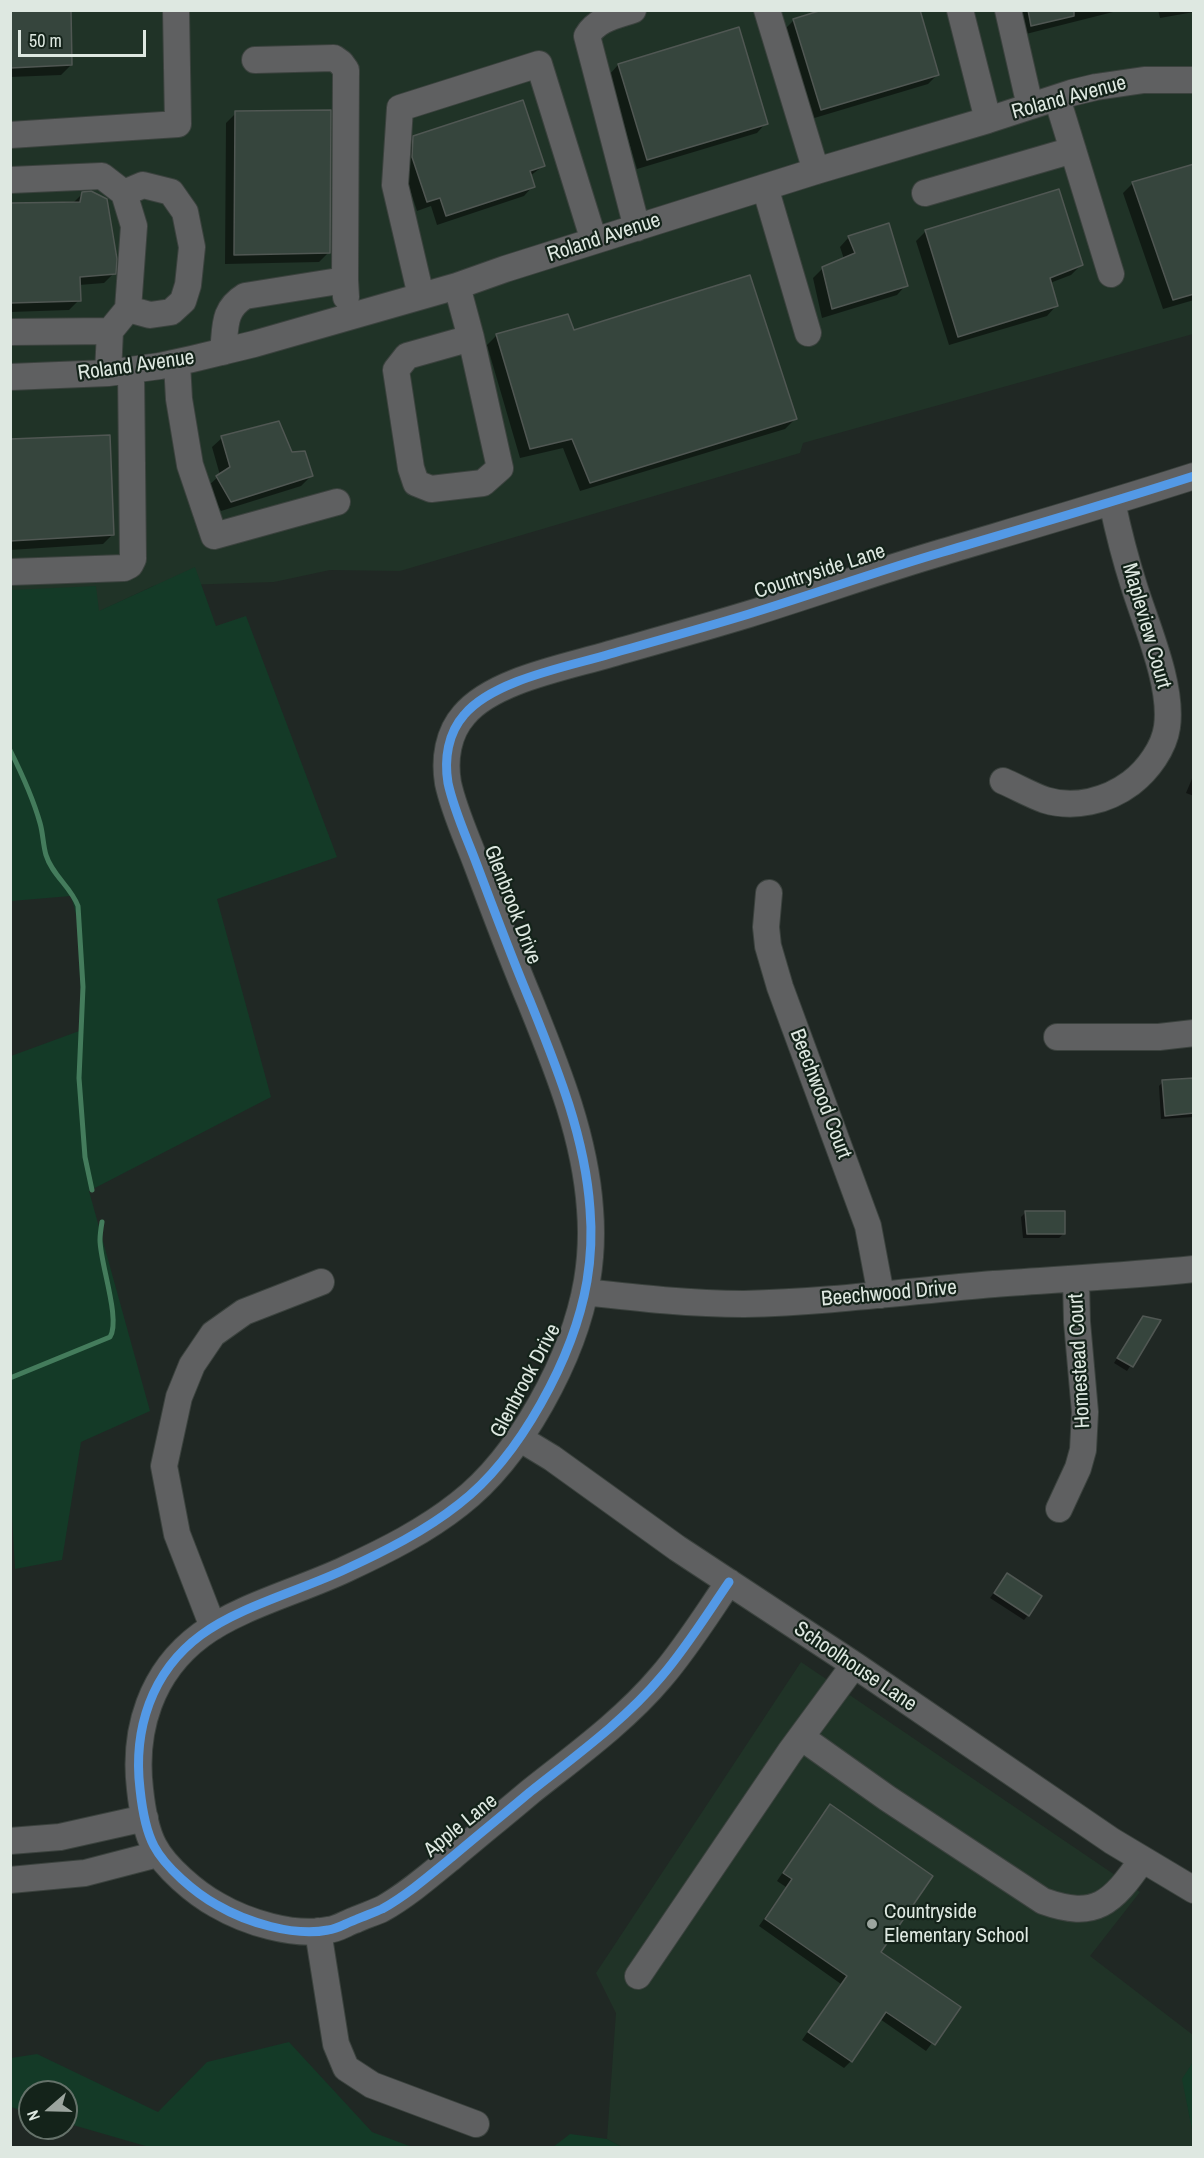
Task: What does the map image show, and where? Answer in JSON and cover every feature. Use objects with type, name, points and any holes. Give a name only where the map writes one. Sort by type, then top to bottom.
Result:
[{"type":"street","points":[[10,135],[178,124],[176,10]]},
{"type":"street","points":[[633,10],[604,15],[587,36],[637,228]]},
{"type":"street","points":[[767,10],[816,171]]},
{"type":"street","points":[[960,10],[988,120]]},
{"type":"street","points":[[1008,10],[1030,106]]},
{"type":"street","points":[[255,60],[334,58],[346,70],[345,280],[348,316]]},
{"type":"street","points":[[421,296],[395,185],[400,108],[539,64],[594,241]]},
{"type":"street","name":"Roland Avenue","points":[[10,377],[120,372],[177,363],[223,352],[457,286],[816,171],[1057,98],[1119,83],[1144,80],[1194,80]]},
{"type":"street","points":[[1057,98],[1111,274]]},
{"type":"street","points":[[925,193],[1073,150]]},
{"type":"street","points":[[10,180],[102,176],[124,193],[134,226],[128,309],[110,331]]},
{"type":"street","points":[[124,193],[143,185],[171,192],[185,212],[192,247],[188,285],[183,301],[171,312],[150,315],[128,309]]},
{"type":"street","points":[[765,187],[808,333]]},
{"type":"street","points":[[223,352],[228,310],[245,296],[345,280]]},
{"type":"street","points":[[457,286],[471,338],[500,468],[483,483],[431,489],[416,483],[396,370],[407,356],[471,338]]},
{"type":"street","points":[[10,332],[110,331]]},
{"type":"street","points":[[10,572],[124,568],[130,565],[133,559],[120,372],[110,331]]},
{"type":"street","points":[[177,363],[179,399],[190,465],[214,536],[338,502]]},
{"type":"street","name":"Countryside Lane","points":[[464,715],[485,697],[553,670],[766,609],[928,556],[1194,476]]},
{"type":"street","name":"Mapleview Court","points":[[1003,781],[1045,800],[1062,804],[1101,800],[1119,792],[1137,779],[1150,764],[1160,747],[1167,728],[1168,709],[1164,688],[1155,646],[1134,586],[1112,502]]},
{"type":"street","name":"Glenbrook Drive","points":[[158,1854],[150,1839],[145,1818],[138,1765],[142,1724],[148,1703],[170,1665],[184,1649],[213,1627],[347,1569],[416,1533],[457,1506],[476,1490],[519,1438],[558,1370],[575,1328],[585,1292],[590,1261],[591,1214],[580,1140],[547,1041],[485,888],[449,787],[446,765],[449,745],[455,728],[464,715]]},
{"type":"street","name":"Beechwood Court","points":[[769,893],[766,927],[768,946],[780,987],[868,1226],[881,1295]]},
{"type":"street","points":[[1057,1037],[1159,1037],[1194,1033]]},
{"type":"street","name":"Beechwood Drive","points":[[585,1292],[633,1298],[744,1304],[1076,1280],[1194,1269]]},
{"type":"street","name":"Homestead Court","points":[[1059,1509],[1078,1468],[1083,1441],[1085,1412],[1077,1322],[1076,1280]]},
{"type":"street","points":[[213,1627],[177,1534],[164,1466],[179,1397],[192,1365],[213,1334],[244,1312],[321,1282]]},
{"type":"street","name":"Schoolhouse Lane","points":[[519,1438],[552,1458],[657,1535],[1142,1860],[1194,1890]]},
{"type":"street","name":"Apple Lane","points":[[158,1854],[179,1876],[216,1905],[262,1924],[286,1930],[327,1931],[381,1909],[418,1884],[590,1744],[662,1676],[729,1582]]},
{"type":"street","points":[[638,1976],[801,1737],[854,1665]]},
{"type":"street","points":[[801,1737],[887,1798],[1043,1901],[1062,1908],[1075,1910],[1092,1908],[1122,1890],[1142,1860]]},
{"type":"street","points":[[10,1841],[69,1836],[145,1818]]},
{"type":"street","points":[[10,1880],[85,1873],[158,1854]]},
{"type":"street","points":[[318,1931],[336,2044],[346,2068],[372,2085],[476,2124]]},
{"type":"shaded area","points":[[10,11],[1193,11],[1193,334],[803,443],[800,453],[400,571],[330,570],[274,582],[153,586],[98,612],[11,592]]},
{"type":"shaded area","name":"Countryside Elementary School","points":[[801,1662],[1140,1892],[1090,1956],[1193,2035],[1193,2062],[1183,2079],[1193,2147],[622,2147],[607,2139],[616,2013],[596,1973]]},
{"type":"green space","points":[[195,567],[216,626],[246,616],[337,857],[217,899],[271,1097],[89,1191],[150,1411],[81,1442],[62,1560],[15,1569],[10,1481],[11,1056],[82,1030],[78,922],[71,896],[11,901],[11,590],[96,586],[99,611]]},
{"type":"green space","points":[[289,2042],[372,2132],[412,2147],[149,2147],[78,2126],[78,2080],[18,2080],[18,2109],[11,2107],[11,2058],[37,2054],[158,2112],[207,2062]]},
{"type":"green space","points":[[1194,2062],[1193,2135],[1182,2079]]},
{"type":"green space","points":[[570,2134],[607,2139],[622,2147],[553,2147]]},
{"type":"building","points":[[10,10],[71,10],[72,65],[10,68]]},
{"type":"building","points":[[822,10],[920,10],[939,75],[821,110],[793,19]]},
{"type":"building","points":[[1028,10],[1074,10],[1074,16],[1031,26]]},
{"type":"building","points":[[739,27],[768,124],[647,160],[618,64]]},
{"type":"building","points":[[523,100],[545,166],[530,171],[535,187],[446,216],[440,198],[427,202],[412,157],[413,136]]},
{"type":"building","points":[[331,110],[330,253],[234,255],[235,111]]},
{"type":"building","points":[[1194,164],[1194,294],[1173,300],[1132,182]]},
{"type":"building","points":[[1059,189],[1083,265],[1050,278],[1058,306],[958,337],[925,230]]},
{"type":"building","points":[[91,191],[107,199],[117,259],[116,274],[80,277],[81,301],[10,303],[10,203],[80,202],[82,192]]},
{"type":"building","points":[[889,223],[908,286],[832,309],[822,267],[855,253],[848,236]]},
{"type":"building","points":[[750,275],[797,419],[590,483],[572,439],[530,449],[496,334],[568,314],[574,330]]},
{"type":"building","points":[[279,421],[292,452],[305,451],[313,476],[231,502],[216,476],[230,467],[221,436]]},
{"type":"building","points":[[110,435],[114,535],[10,541],[10,439]]},
{"type":"building","points":[[1194,1078],[1194,1113],[1165,1116],[1162,1080]]},
{"type":"building","points":[[1025,1211],[1065,1211],[1065,1234],[1027,1234]]},
{"type":"building","points":[[1143,1316],[1161,1320],[1133,1367],[1117,1358]]},
{"type":"building","points":[[1007,1573],[1042,1596],[1029,1616],[994,1593]]},
{"type":"building","points":[[830,1804],[933,1876],[881,1952],[961,2007],[935,2045],[886,2012],[852,2062],[808,2032],[847,1976],[765,1919],[792,1879],[783,1873]]},
{"type":"waterway","points":[[10,750],[34,804],[49,862],[78,906],[83,987],[79,1078],[85,1157],[92,1190]]},
{"type":"waterway","points":[[10,1378],[110,1337],[113,1318],[101,1250],[102,1222]]},
{"type":"cycle path","points":[[729,1582],[679,1654],[632,1708],[599,1738],[427,1878],[382,1909],[335,1928],[315,1932],[271,1927],[229,1911],[190,1887],[165,1862],[148,1833],[141,1796],[140,1745],[149,1704],[169,1666],[201,1635],[216,1625],[252,1607],[329,1577],[375,1555],[419,1532],[459,1504],[503,1460],[523,1433],[557,1373],[580,1310],[587,1281],[591,1236],[590,1209],[582,1155],[560,1077],[509,950],[461,824],[448,783],[447,756],[451,738],[464,715],[493,693],[532,676],[749,614],[919,559],[1194,476]]},
{"type":"place","name":"Countryside Elementary School","points":[[872,1924]]}]
